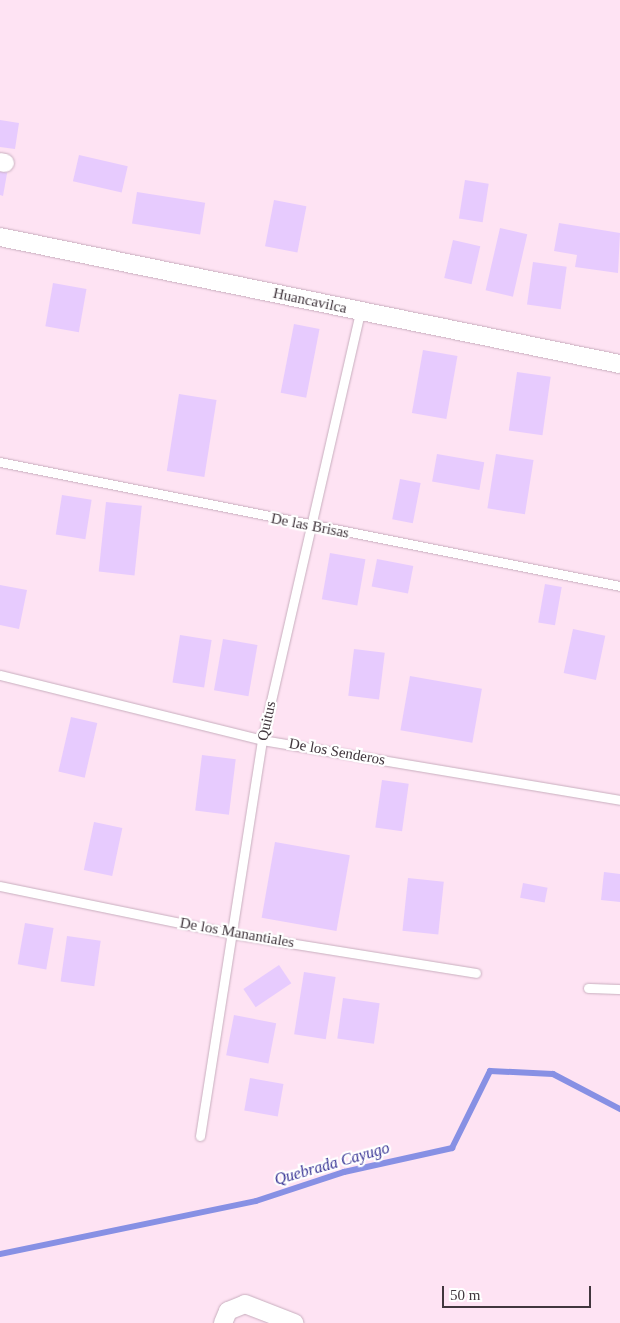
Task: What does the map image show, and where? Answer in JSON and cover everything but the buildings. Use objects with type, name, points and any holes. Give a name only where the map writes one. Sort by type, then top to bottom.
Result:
[{"type":"street","name":"Huancavilca","points":[[0,237],[620,364]]},
{"type":"street","points":[[223,1323],[228,1311],[245,1304],[294,1323]]},
{"type":"lane","name":"Quitus","points":[[200,1136],[262,740],[360,311]]},
{"type":"lane","name":"De las Brisas","points":[[0,462],[312,526],[620,586]]},
{"type":"lane","name":"De los Senderos","points":[[0,674],[262,740],[620,800]]},
{"type":"lane","name":"De los Manantiales","points":[[0,886],[233,934],[476,973]]},
{"type":"lane","points":[[588,988],[620,988]]},
{"type":"waterway","name":"Quebrada Cayugo","points":[[0,1254],[256,1201],[344,1172],[452,1148],[490,1071],[553,1074],[620,1109]]}]
